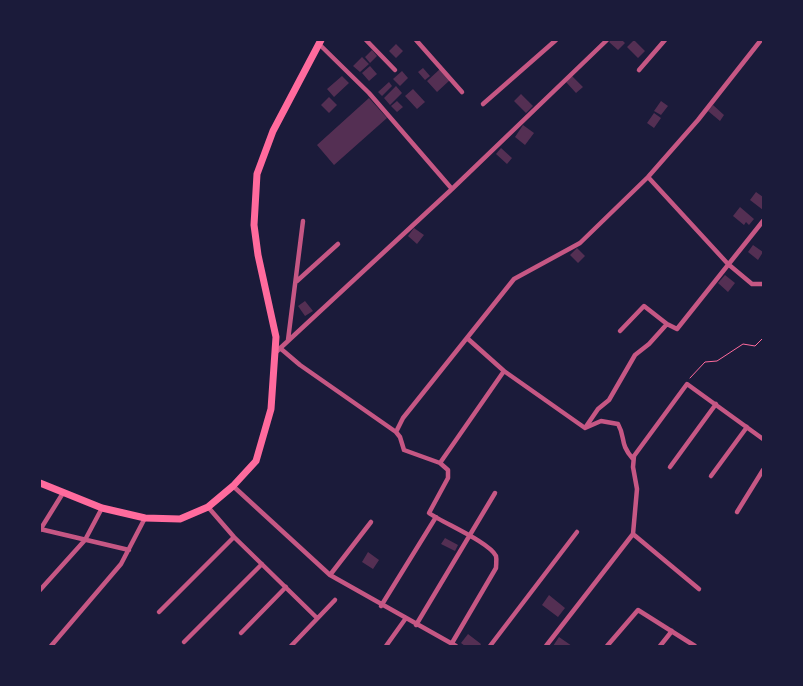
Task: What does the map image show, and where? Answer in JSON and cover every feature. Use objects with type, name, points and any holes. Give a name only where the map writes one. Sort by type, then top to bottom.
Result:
[{"type":"main road","points":[[40,483],[102,508],[145,518],[180,519],[208,507],[233,486],[256,461],[271,409],[277,350],[254,225],[258,174],[273,131],[320,42]]},
{"type":"street","points":[[366,40],[395,70]]},
{"type":"street","points":[[416,40],[462,92]]},
{"type":"street","points":[[483,104],[556,40]]},
{"type":"street","points":[[233,486],[330,575],[381,606],[454,644],[496,568],[496,557],[470,536],[428,512],[449,473],[446,467],[404,450],[400,437],[396,432],[277,350],[452,189],[607,40]]},
{"type":"street","points":[[639,70],[665,40]]},
{"type":"street","points":[[396,432],[404,418],[514,279],[580,243],[648,177],[698,120],[760,40]]},
{"type":"street","points":[[320,42],[369,93],[452,189]]},
{"type":"street","points":[[648,177],[728,264],[752,284],[763,284]]},
{"type":"street","points":[[288,340],[298,281],[303,221]]},
{"type":"street","points":[[620,331],[644,306],[667,324],[677,329],[763,221]]},
{"type":"street","points":[[298,281],[338,244]]},
{"type":"street","points":[[585,428],[598,409],[609,400],[635,355],[649,344],[667,324]]},
{"type":"street","points":[[467,338],[504,371],[585,428]]},
{"type":"street","points":[[440,464],[504,371]]},
{"type":"street","points":[[633,459],[687,384],[763,439]]},
{"type":"street","points":[[670,467],[716,404]]},
{"type":"street","points":[[546,646],[633,534],[637,489],[633,459],[624,449],[622,431],[618,424],[601,421],[585,428]]},
{"type":"street","points":[[711,476],[747,427]]},
{"type":"street","points":[[738,512],[763,470]]},
{"type":"street","points":[[63,493],[40,530],[129,550]]},
{"type":"street","points":[[416,625],[494,493]]},
{"type":"street","points":[[208,507],[234,537],[317,618]]},
{"type":"street","points":[[40,590],[85,540],[102,508]]},
{"type":"street","points":[[381,606],[436,517]]},
{"type":"street","points":[[51,646],[121,564],[145,518]]},
{"type":"street","points":[[330,575],[371,522]]},
{"type":"street","points":[[490,646],[577,532]]},
{"type":"street","points":[[633,534],[699,589]]},
{"type":"street","points":[[159,612],[234,537]]},
{"type":"street","points":[[184,642],[262,564]]},
{"type":"street","points":[[242,633],[286,587]]},
{"type":"street","points":[[291,646],[335,600]]},
{"type":"street","points":[[606,646],[638,610],[695,646]]},
{"type":"street","points":[[386,646],[406,618]]},
{"type":"street","points":[[660,646],[672,631]]},
{"type":"street","points":[[441,646],[445,640]]},
{"type":"path","points":[[687,384],[696,370],[705,362],[716,361],[743,344],[755,346],[763,338]]},
{"type":"building","points":[[611,40],[622,40],[625,43],[618,50],[609,42]]},
{"type":"building","points":[[634,40],[645,51],[638,58],[627,47]]},
{"type":"building","points":[[396,44],[403,51],[396,58],[389,51]]},
{"type":"building","points":[[372,50],[377,56],[370,63],[365,57]]},
{"type":"building","points":[[362,57],[369,64],[360,72],[353,66]]},
{"type":"building","points":[[370,66],[377,74],[369,81],[362,73]]},
{"type":"building","points":[[423,68],[430,76],[425,80],[418,72]]},
{"type":"building","points":[[440,69],[450,80],[437,92],[427,81]]},
{"type":"building","points":[[402,71],[408,78],[400,86],[393,79]]},
{"type":"building","points":[[342,76],[349,83],[334,97],[327,89]]},
{"type":"building","points":[[572,76],[583,87],[576,93],[566,82]]},
{"type":"building","points":[[389,82],[392,86],[382,96],[378,92]]},
{"type":"building","points":[[396,86],[402,93],[390,105],[384,98]]},
{"type":"building","points":[[413,89],[425,102],[417,109],[405,96]]},
{"type":"building","points":[[521,94],[533,106],[526,113],[514,101]]},
{"type":"building","points":[[329,97],[337,105],[329,113],[321,105]]},
{"type":"building","points":[[369,98],[387,118],[334,165],[317,145]]},
{"type":"building","points":[[397,101],[403,107],[397,112],[391,106]]},
{"type":"building","points":[[661,101],[668,106],[661,115],[654,111]]},
{"type":"building","points":[[713,105],[724,115],[720,121],[708,111]]},
{"type":"building","points":[[654,113],[661,118],[654,128],[647,123]]},
{"type":"building","points":[[523,125],[534,133],[525,145],[515,137]]},
{"type":"building","points":[[501,148],[512,158],[507,164],[496,154]]},
{"type":"building","points":[[756,192],[763,197],[763,210],[750,200]]},
{"type":"building","points":[[740,207],[754,219],[749,225],[746,222],[744,225],[733,216]]},
{"type":"building","points":[[414,228],[424,235],[417,244],[408,236]]},
{"type":"building","points":[[753,245],[763,252],[758,260],[748,252]]},
{"type":"building","points":[[577,248],[585,256],[578,263],[570,255]]},
{"type":"building","points":[[725,275],[735,283],[728,292],[718,283]]},
{"type":"building","points":[[305,301],[313,311],[305,316],[298,306]]},
{"type":"building","points":[[445,538],[458,545],[455,551],[441,544]]},
{"type":"building","points":[[368,552],[379,560],[373,569],[362,562]]},
{"type":"building","points":[[549,595],[565,608],[558,617],[542,605]]},
{"type":"building","points":[[468,634],[481,644],[480,646],[465,646],[461,643]]},
{"type":"building","points":[[559,637],[572,646],[553,646]]}]
